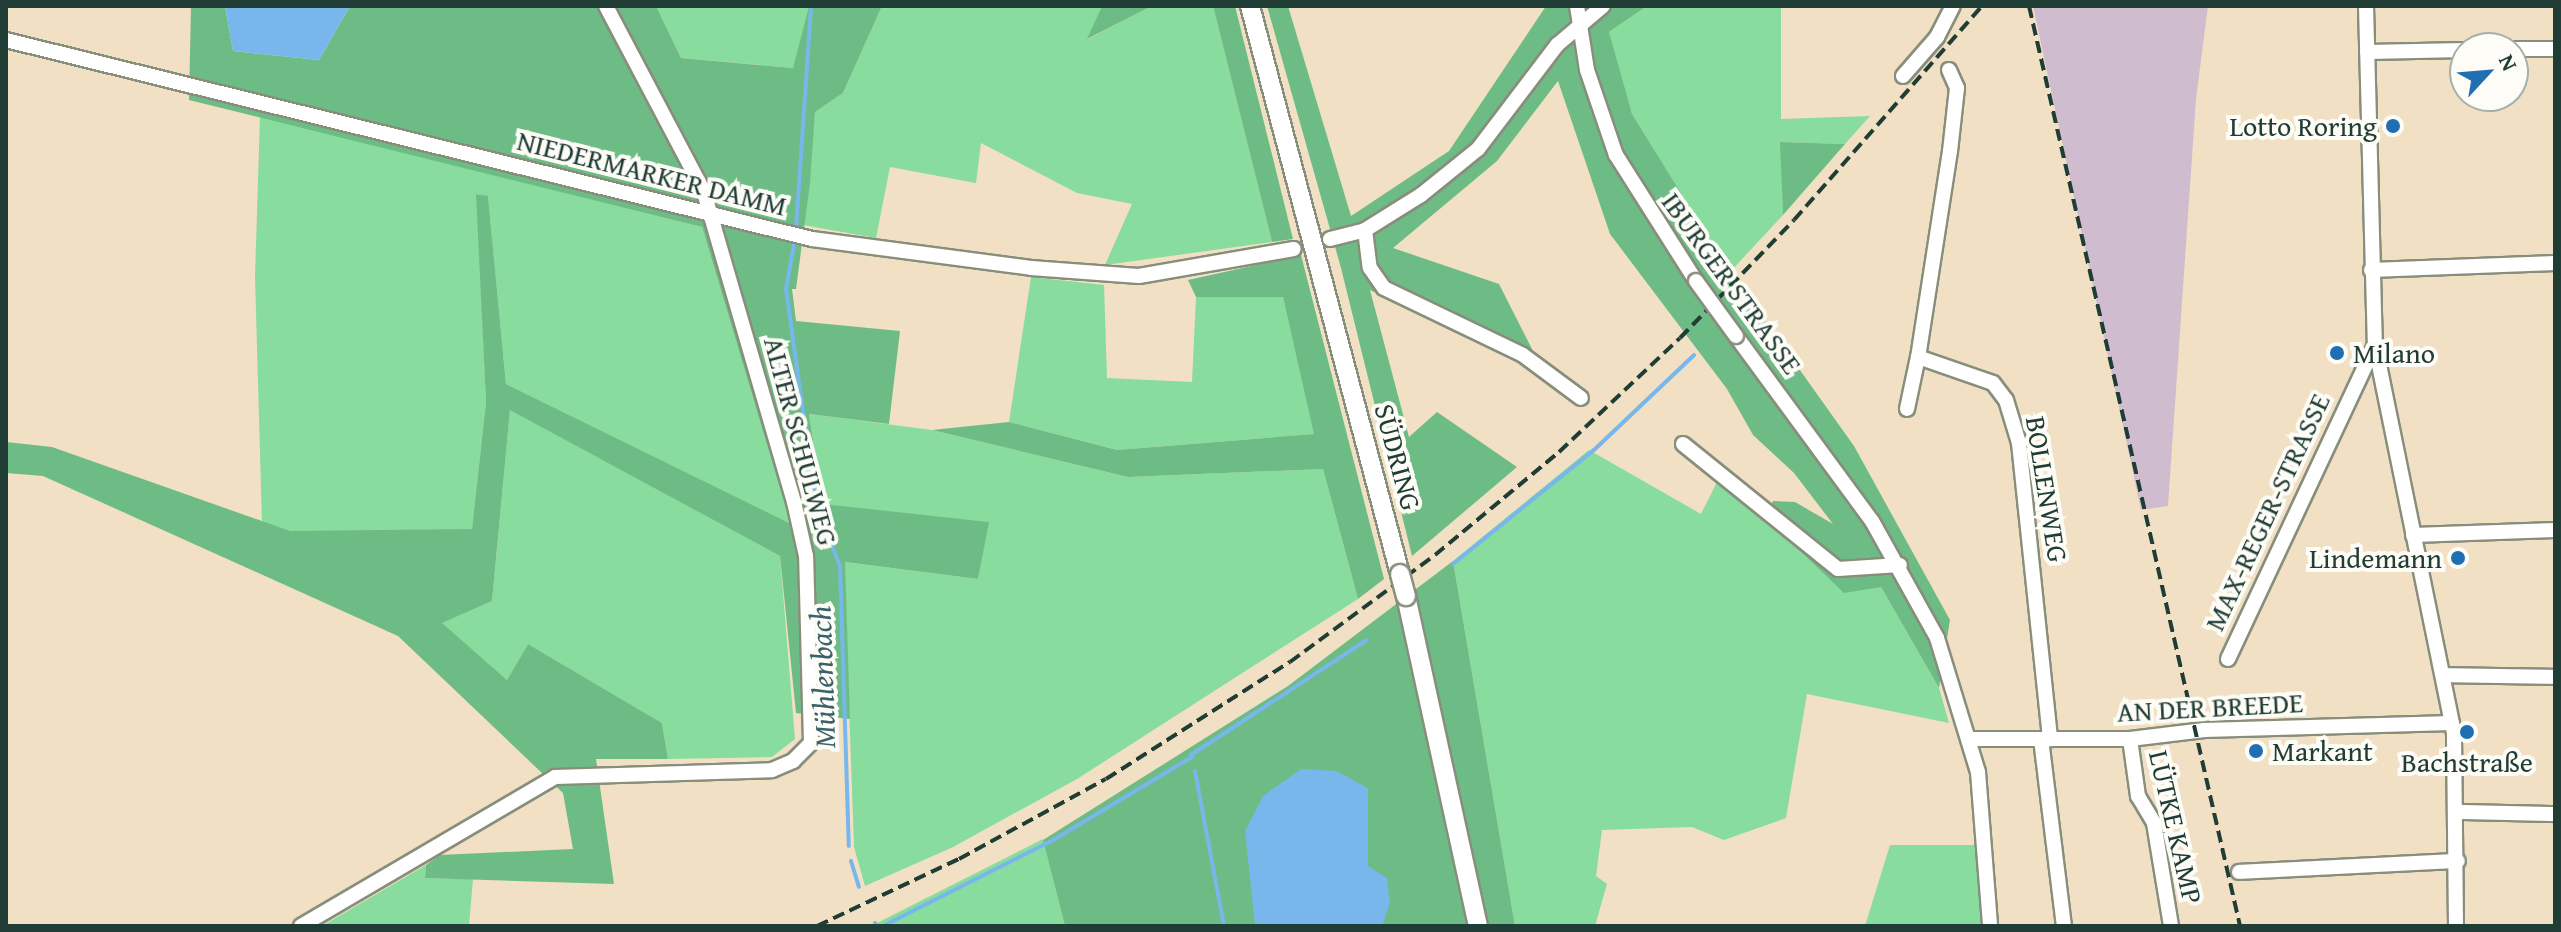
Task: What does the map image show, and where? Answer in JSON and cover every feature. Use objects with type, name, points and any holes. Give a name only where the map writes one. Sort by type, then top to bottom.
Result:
[{"type":"main road","name":"SÜDRING","points":[[1250,6],[1406,596],[1478,926]]},
{"type":"street","name":"ALTER SCHULWEG","points":[[301,926],[555,777],[772,770],[793,761],[811,743],[806,556],[712,214],[606,6]]},
{"type":"street","name":"IBURGER STRASSE","points":[[1577,6],[1587,70],[1616,155],[1696,281],[1900,565],[1937,638],[1971,739],[1989,871],[1990,926]]},
{"type":"street","points":[[1330,239],[1365,230],[1421,195],[1478,149],[1578,22],[1603,6]]},
{"type":"street","points":[[1903,76],[1937,37],[1953,6]]},
{"type":"street","points":[[2366,6],[2375,345],[2452,723],[2459,812],[2456,926]]},
{"type":"street","name":"NIEDERMARKER DAMM","points":[[6,40],[812,239],[1031,268],[1139,276],[1294,249]]},
{"type":"street","points":[[2529,49],[2555,49]]},
{"type":"street","points":[[2367,52],[2449,50]]},
{"type":"street","points":[[1907,409],[1908,384],[1918,357],[1957,88],[1949,70]]},
{"type":"street","points":[[1365,230],[1370,268],[1384,288],[1523,355],[1581,398]]},
{"type":"street","points":[[2371,270],[2555,263]]},
{"type":"street","name":"MAX-REGER-STRASSE","points":[[2228,659],[2375,345]]},
{"type":"street","name":"BOLLENWEG","points":[[1918,357],[1993,383],[2006,400],[2019,443],[2046,739]]},
{"type":"street","points":[[1683,444],[1838,569],[1900,565]]},
{"type":"street","points":[[2413,535],[2555,530]]},
{"type":"street","points":[[2443,675],[2555,677]]},
{"type":"street","name":"AN DER BREEDE","points":[[1971,739],[2130,739],[2195,730],[2452,723]]},
{"type":"street","points":[[2046,739],[2064,926]]},
{"type":"street","name":"LÜTKE KAMP","points":[[2130,739],[2138,796],[2154,823],[2171,926]]},
{"type":"street","points":[[2459,812],[2555,814]]},
{"type":"street","points":[[2239,872],[2458,861]]},
{"type":"shaded area","points":[[2033,6],[2208,6],[2196,99],[2168,506],[2141,510]]},
{"type":"green space","points":[[191,6],[225,6],[233,51],[319,60],[350,6],[656,6],[681,58],[793,68],[809,6],[882,6],[843,93],[815,112],[810,183],[796,289],[792,289],[796,321],[900,331],[889,424],[809,414],[823,504],[989,522],[978,579],[845,562],[850,719],[796,713],[780,556],[510,410],[492,601],[442,623],[507,680],[528,644],[662,723],[668,759],[596,759],[614,884],[425,878],[426,865],[440,855],[573,849],[563,793],[398,636],[43,476],[6,473],[6,442],[52,447],[290,531],[472,529],[486,402],[476,194],[488,196],[506,384],[791,524],[702,227],[189,100]]},
{"type":"green space","points":[[656,6],[809,6],[794,68],[681,58]]},
{"type":"green space","points":[[882,6],[1102,6],[1088,39],[1152,6],[1213,6],[1272,242],[1105,265],[1132,204],[1077,193],[981,143],[976,183],[890,167],[876,238],[803,225],[815,112],[843,93]]},
{"type":"green space","points":[[1102,6],[1152,6],[1087,39]]},
{"type":"green space","points":[[1213,6],[1235,6],[1293,239],[1272,242]]},
{"type":"green space","points":[[1267,6],[1288,6],[1351,216],[1449,151],[1546,6],[1647,6],[1609,32],[1632,114],[1730,272],[1854,446],[1950,620],[1939,688],[1881,587],[1844,593],[1767,519],[1773,501],[1795,502],[1833,524],[1794,473],[1753,435],[1727,389],[1610,234],[1558,81],[1497,161],[1393,248],[1499,284],[1532,349],[1530,367],[1370,290],[1409,437],[1437,412],[1517,467],[1412,556],[1341,268]]},
{"type":"green space","points":[[1647,6],[1781,6],[1781,119],[1870,116],[1845,144],[1781,142],[1783,215],[1730,272],[1632,114],[1612,50],[1609,32]]},
{"type":"green space","points":[[260,116],[702,227],[792,525],[506,384],[488,197],[477,194],[486,402],[472,530],[290,532],[262,523],[255,277]]},
{"type":"green space","points":[[1780,142],[1845,144],[1783,215]]},
{"type":"green space","points":[[1301,255],[1384,579],[1358,599],[1323,469],[1128,477],[932,430],[1009,422],[1117,450],[1314,434],[1283,297],[1196,297],[1188,280]]},
{"type":"green space","points":[[1031,277],[1104,285],[1107,378],[1192,382],[1196,297],[1283,297],[1315,434],[1117,450],[1009,422]]},
{"type":"green space","points":[[510,409],[780,556],[795,739],[772,757],[668,759],[662,723],[528,644],[507,680],[441,623],[492,601]]},
{"type":"green space","points":[[809,414],[932,430],[1128,477],[1323,469],[1358,599],[1077,779],[953,847],[865,886],[854,847],[844,562],[978,579],[988,522],[823,505]]},
{"type":"green space","points":[[1589,450],[1701,514],[1718,480],[1881,587],[1939,688],[1949,723],[1807,694],[1786,818],[1724,840],[1692,827],[1602,830],[1596,876],[1607,884],[1595,926],[1515,926],[1453,561]]},
{"type":"green space","points":[[1453,561],[1515,926],[1065,926],[1043,840],[1288,686]]},
{"type":"green space","points":[[1043,839],[1065,926],[871,926]]},
{"type":"green space","points":[[1890,845],[1986,845],[1987,926],[1865,926]]},
{"type":"green space","points":[[426,865],[425,878],[473,879],[469,926],[322,926]]},
{"type":"water","points":[[225,6],[350,6],[319,60],[233,51]]},
{"type":"water","points":[[1301,769],[1336,771],[1368,788],[1368,866],[1387,878],[1390,903],[1382,926],[1255,926],[1245,831],[1263,796]]},
{"type":"waterway","name":"Mühlenbach","points":[[796,228],[811,6]]},
{"type":"waterway","name":"Mühlenbach","points":[[794,244],[786,289],[814,492]]},
{"type":"waterway","points":[[1453,564],[1594,450],[1694,355]]},
{"type":"waterway","name":"Mühlenbach","points":[[818,510],[840,566],[849,846]]},
{"type":"waterway","points":[[1191,755],[1367,640]]},
{"type":"waterway","points":[[883,926],[1055,839],[1192,757]]},
{"type":"waterway","points":[[1195,771],[1224,926]]},
{"type":"waterway","name":"Mühlenbach","points":[[851,861],[859,887]]},
{"type":"railway","points":[[817,926],[959,859],[1106,779],[1290,662],[1435,555],[1559,452],[1680,338],[1794,220],[1982,6]]},
{"type":"railway","points":[[2029,6],[2240,926]]},
{"type":"place","name":"Lotto Roring","points":[[2393,126]]},
{"type":"place","name":"Milano","points":[[2337,353]]},
{"type":"place","name":"Lindemann","points":[[2458,558]]},
{"type":"place","name":"Bachstraße","points":[[2467,732]]},
{"type":"place","name":"Markant","points":[[2256,751]]}]
